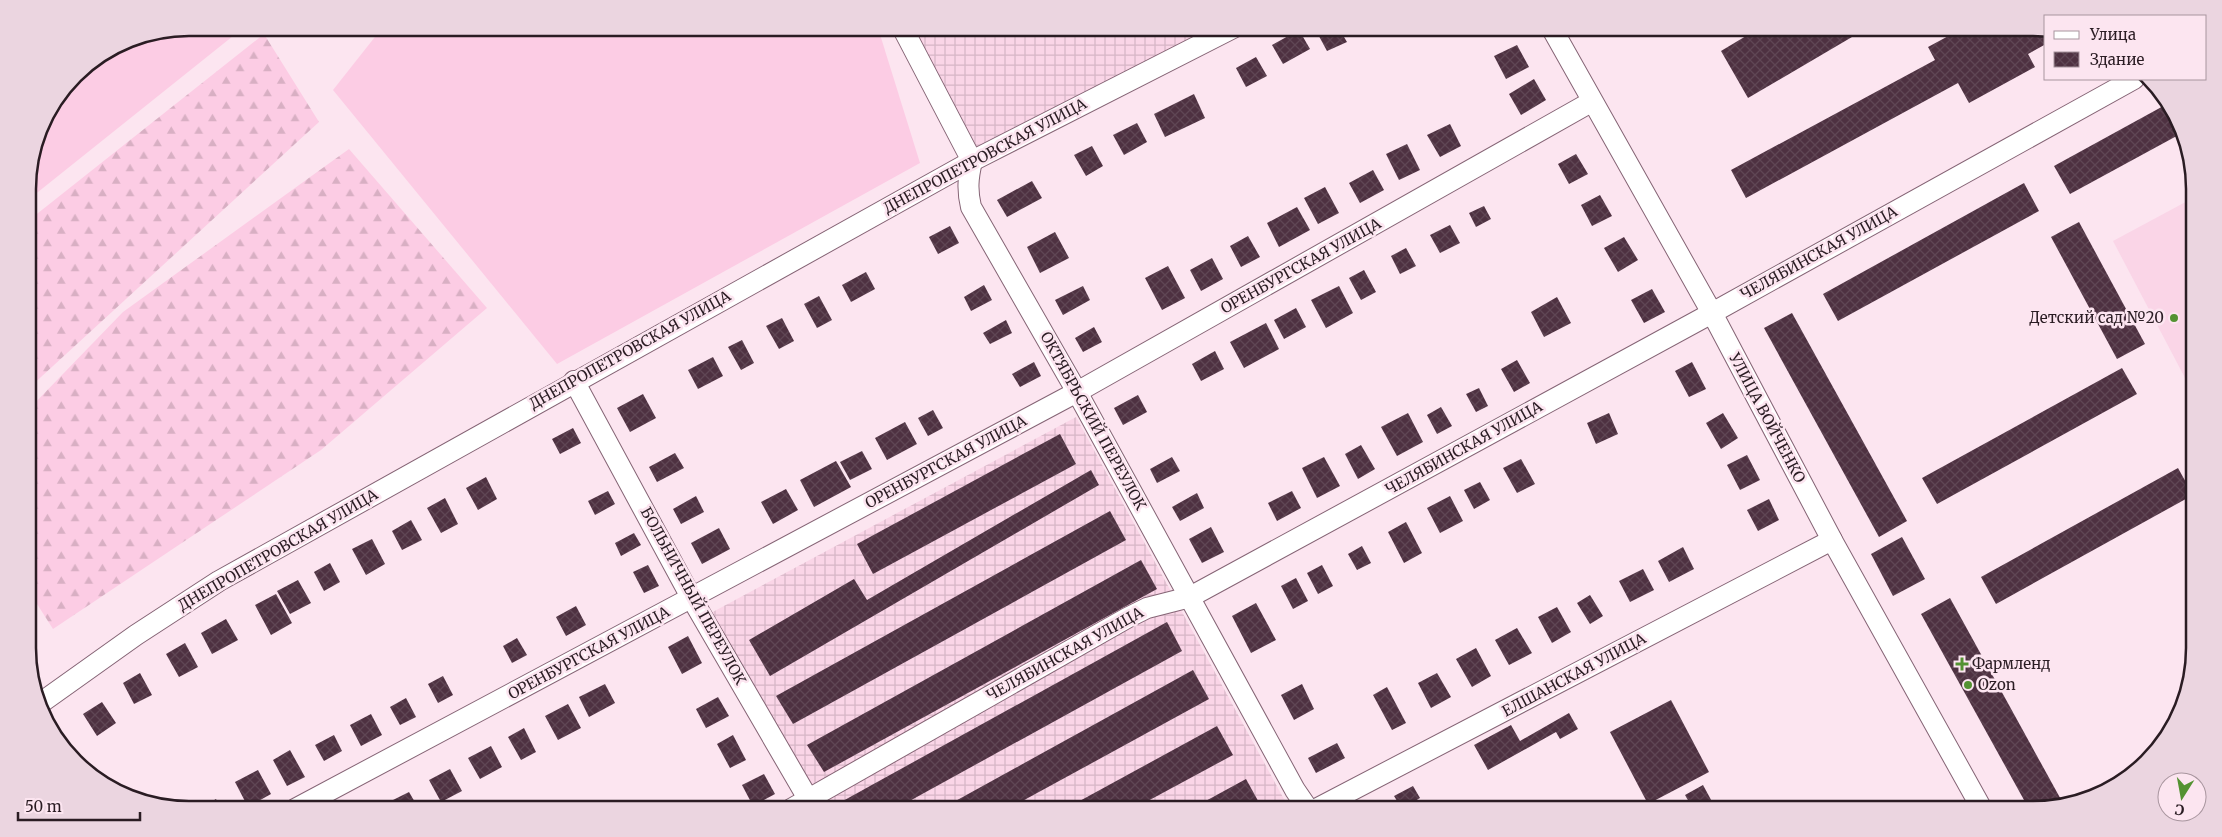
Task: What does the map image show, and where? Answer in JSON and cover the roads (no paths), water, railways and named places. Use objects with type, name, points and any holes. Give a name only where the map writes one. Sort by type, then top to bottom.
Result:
[{"type":"street","points":[[906,36],[972,161]]},
{"type":"street","name":"ДНЕПРОПЕТРОВСКАЯ УЛИЦА","points":[[45,700],[136,635],[219,581],[574,381],[972,161],[1219,36]]},
{"type":"street","name":"УЛИЦА ВОЙЧЕНКО","points":[[1555,36],[1712,313],[1832,540],[1977,800]]},
{"type":"street","name":"ЧЕЛЯБИНСКАЯ УЛИЦА","points":[[818,801],[1126,618],[1148,608],[1190,597],[1712,313],[2132,80]]},
{"type":"street","name":"ОРЕНБУРГСКАЯ УЛИЦА","points":[[312,801],[1077,392],[1591,102]]},
{"type":"street","name":"ОКТЯБРЬСКИЙ ПЕРЕУЛОК","points":[[972,161],[967,180],[971,207],[1077,392],[1302,800]]},
{"type":"street","name":"БОЛЬНИЧНЫЙ ПЕРЕУЛОК","points":[[574,381],[692,599],[810,801]]},
{"type":"street","name":"ЕЛШАНСКАЯ УЛИЦА","points":[[1333,800],[1832,540]]},
{"type":"place","name":"Детский сад №20","points":[[2174,318]]},
{"type":"place","name":"Фармленд","points":[[1962,664]]},
{"type":"place","name":"Ozon","points":[[1968,685]]}]
